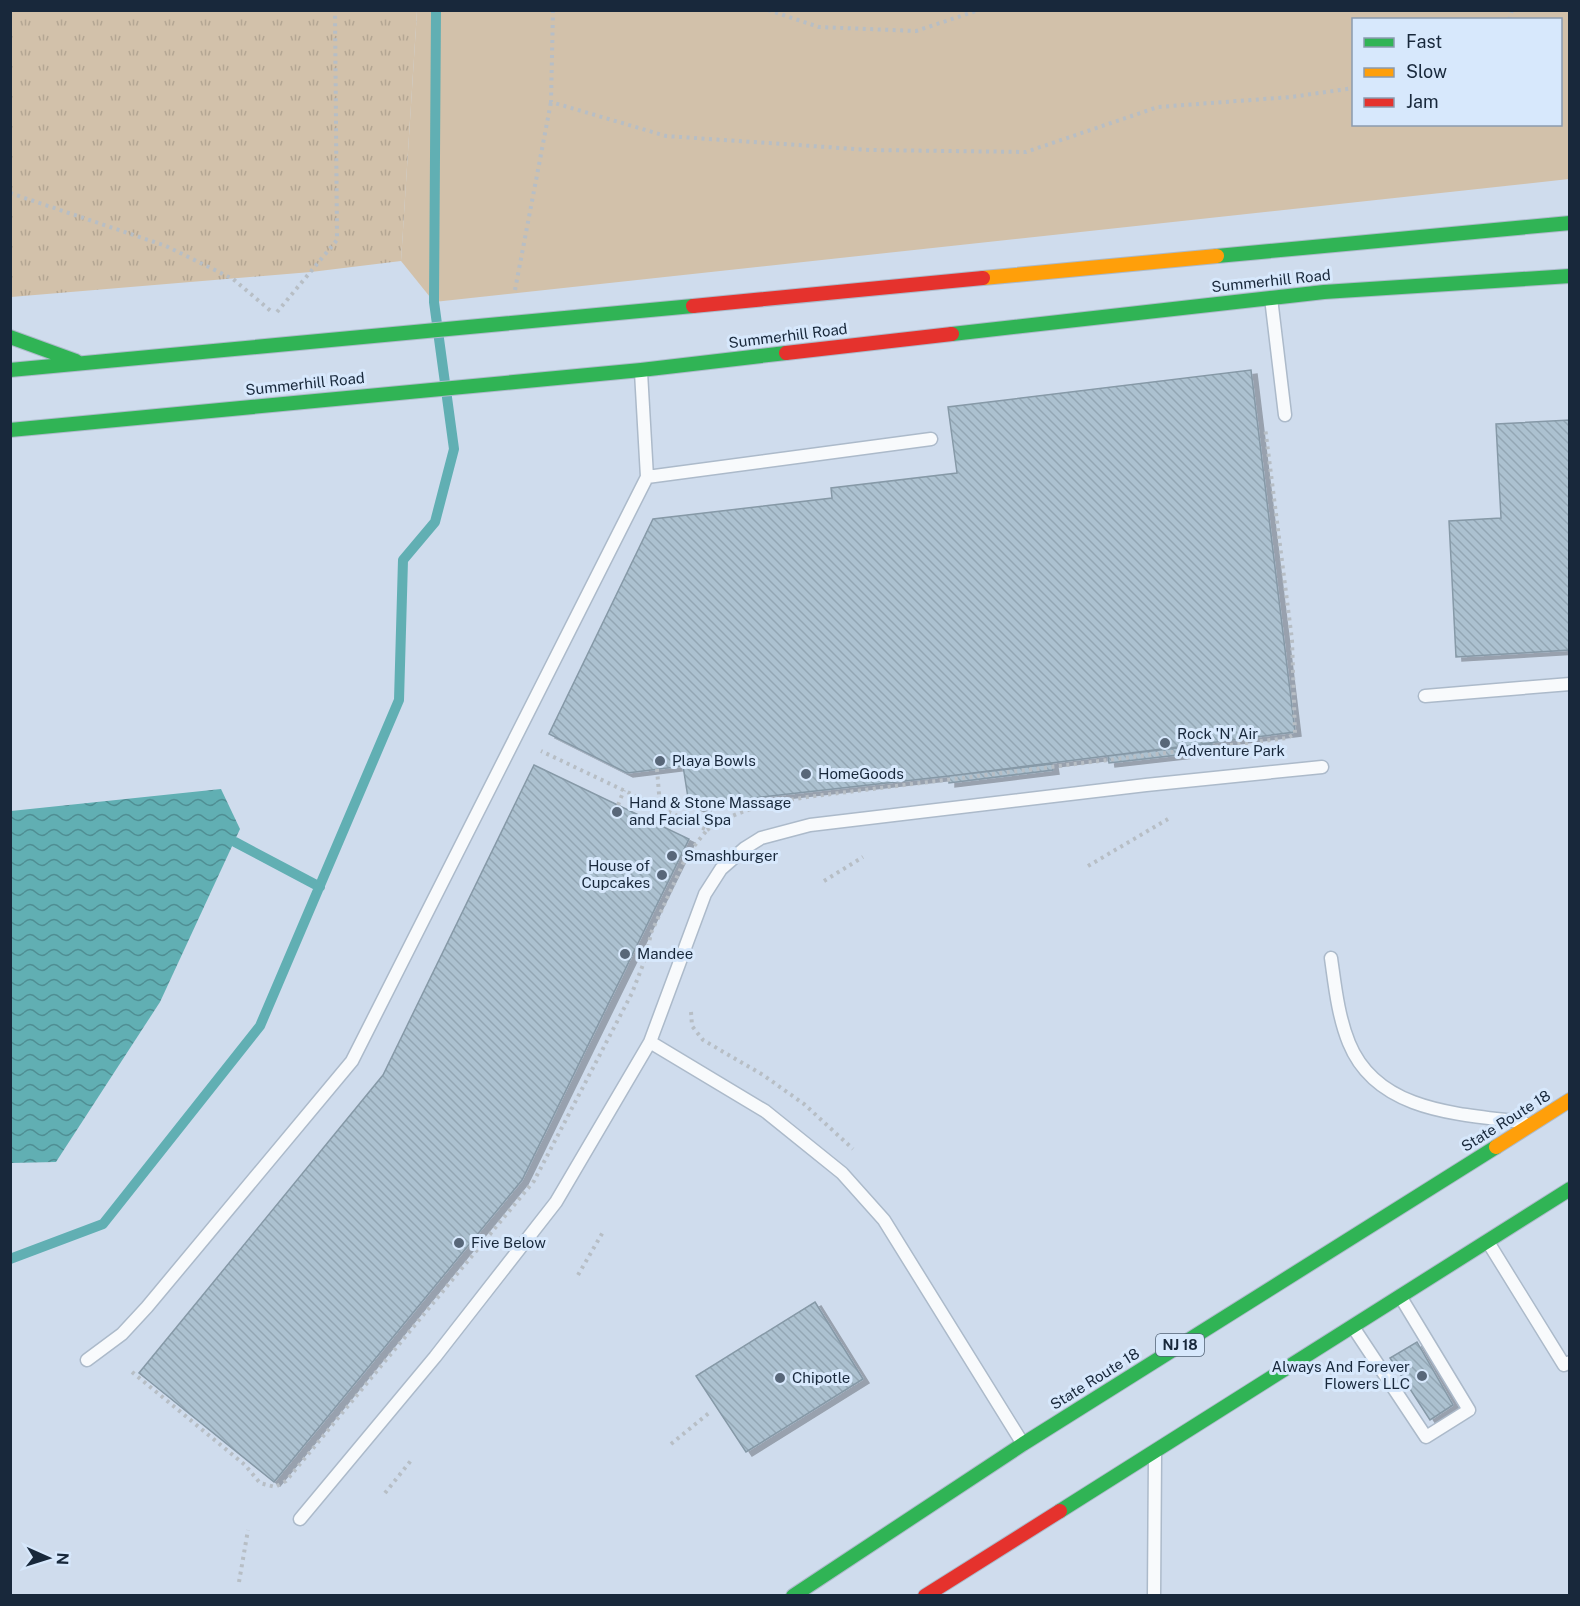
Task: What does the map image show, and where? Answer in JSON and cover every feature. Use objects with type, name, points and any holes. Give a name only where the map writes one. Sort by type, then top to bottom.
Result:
[{"type":"main road","name":"Summerhill Road","points":[[10,370],[1569,223]]},
{"type":"main road","name":"Summerhill Road","points":[[10,430],[641,370],[1271,297],[1569,276]]},
{"type":"main road","points":[[10,337],[83,364]]},
{"type":"main road","name":"State Route 18","points":[[793,1596],[1023,1444],[1569,1100]]},
{"type":"main road","points":[[924,1596],[1569,1189]]},
{"type":"lane","points":[[1271,297],[1285,415]]},
{"type":"lane","points":[[87,1360],[122,1334],[147,1307],[352,1061],[647,477],[641,370]]},
{"type":"lane","points":[[647,477],[931,439]]},
{"type":"lane","points":[[1425,696],[1569,684]]},
{"type":"lane","points":[[300,1519],[435,1357],[556,1202],[650,1042],[705,894],[721,869],[745,848],[760,838],[810,825],[1146,785],[1322,767]]},
{"type":"lane","points":[[1331,958],[1341,1016],[1350,1044],[1366,1071],[1389,1091],[1415,1104],[1469,1115],[1533,1123]]},
{"type":"lane","points":[[650,1042],[765,1111],[842,1173],[884,1220],[1023,1444]]},
{"type":"lane","points":[[1487,1241],[1564,1365],[1569,1362]]},
{"type":"lane","points":[[1352,1326],[1426,1437],[1469,1410],[1400,1296]]},
{"type":"lane","points":[[1154,1596],[1155,1450]]},
{"type":"path","points":[[275,315],[337,240],[335,10]]},
{"type":"path","points":[[514,293],[551,102],[553,10]]},
{"type":"path","points":[[768,10],[819,27],[916,31],[979,10]]},
{"type":"path","points":[[551,102],[666,136],[870,150],[1026,152],[1158,107],[1291,97],[1352,88]]},
{"type":"path","points":[[10,193],[166,246],[233,279],[275,315],[286,314]]},
{"type":"path","points":[[132,1372],[245,1465],[260,1483],[275,1487],[286,1482],[534,1181],[632,993],[646,957],[651,933],[687,855],[707,830],[725,818],[757,806],[807,797],[1287,738],[1295,734],[1292,640],[1263,417]]},
{"type":"path","points":[[541,751],[707,830]]},
{"type":"path","points":[[657,769],[660,807]]},
{"type":"path","points":[[618,805],[624,790]]},
{"type":"path","points":[[1088,866],[1168,819]]},
{"type":"path","points":[[824,881],[863,857]]},
{"type":"path","points":[[578,1275],[603,1232]]},
{"type":"path","points":[[671,1444],[709,1413]]},
{"type":"path","points":[[385,1493],[413,1458]]},
{"type":"path","points":[[239,1582],[248,1530]]},
{"type":"green space","points":[[11,10],[417,11],[401,261],[311,272],[11,297]]},
{"type":"green space","points":[[417,11],[1569,11],[1569,179],[434,302],[401,261]]},
{"type":"water","points":[[221,789],[240,829],[160,1002],[56,1162],[11,1163],[11,811]]},
{"type":"building","points":[[1251,370],[1295,732],[949,776],[707,803],[704,810],[689,804],[683,766],[627,773],[549,734],[653,519],[832,498],[831,488],[957,473],[948,407]]},
{"type":"building","points":[[1570,420],[1570,650],[1456,657],[1449,521],[1501,518],[1496,424]]},
{"type":"building","points":[[1212,744],[1213,751],[1109,763],[1108,756]]},
{"type":"building","points":[[1052,764],[1053,770],[949,783],[949,776]]},
{"type":"building","points":[[534,765],[689,839],[522,1180],[274,1482],[139,1373],[383,1075]]},
{"type":"building","name":"Chipotle","points":[[815,1302],[863,1379],[746,1452],[696,1376]]},
{"type":"building","points":[[1417,1342],[1453,1405],[1430,1420],[1390,1358]]},
{"type":"waterway","points":[[10,1259],[103,1224],[260,1026],[399,700],[403,560],[435,522],[454,449],[434,302],[436,10]]},
{"type":"waterway","points":[[235,842],[320,887]]},
{"type":"traffic: fast","points":[[1217,256],[1570,223]]},
{"type":"traffic: fast","points":[[952,334],[1324,292],[1570,276]]},
{"type":"traffic: fast","points":[[10,370],[693,306]]},
{"type":"traffic: fast","points":[[10,337],[76,361]]},
{"type":"traffic: fast","points":[[10,430],[641,370],[786,353]]},
{"type":"traffic: fast","points":[[793,1596],[1023,1444],[1496,1147]]},
{"type":"traffic: fast","points":[[1060,1511],[1570,1189]]},
{"type":"traffic: slow","points":[[983,278],[1217,256]]},
{"type":"traffic: slow","points":[[1496,1147],[1570,1100]]},
{"type":"traffic: jam","points":[[693,306],[983,278]]},
{"type":"traffic: jam","points":[[786,353],[952,334]]},
{"type":"traffic: jam","points":[[925,1596],[1060,1511]]},
{"type":"place","name":"Rock 'N' Air Adventure Park","points":[[1165,743]]},
{"type":"place","name":"Playa Bowls","points":[[660,761]]},
{"type":"place","name":"HomeGoods","points":[[806,774]]},
{"type":"place","name":"Hand & Stone Massage and Facial Spa","points":[[617,812]]},
{"type":"place","name":"Smashburger","points":[[672,856]]},
{"type":"place","name":"House of Cupcakes","points":[[662,875]]},
{"type":"place","name":"Mandee","points":[[625,954]]},
{"type":"place","name":"Five Below","points":[[459,1243]]},
{"type":"place","name":"Always And Forever Flowers LLC","points":[[1422,1376]]},
{"type":"place","name":"Chipotle","points":[[780,1378]]}]
